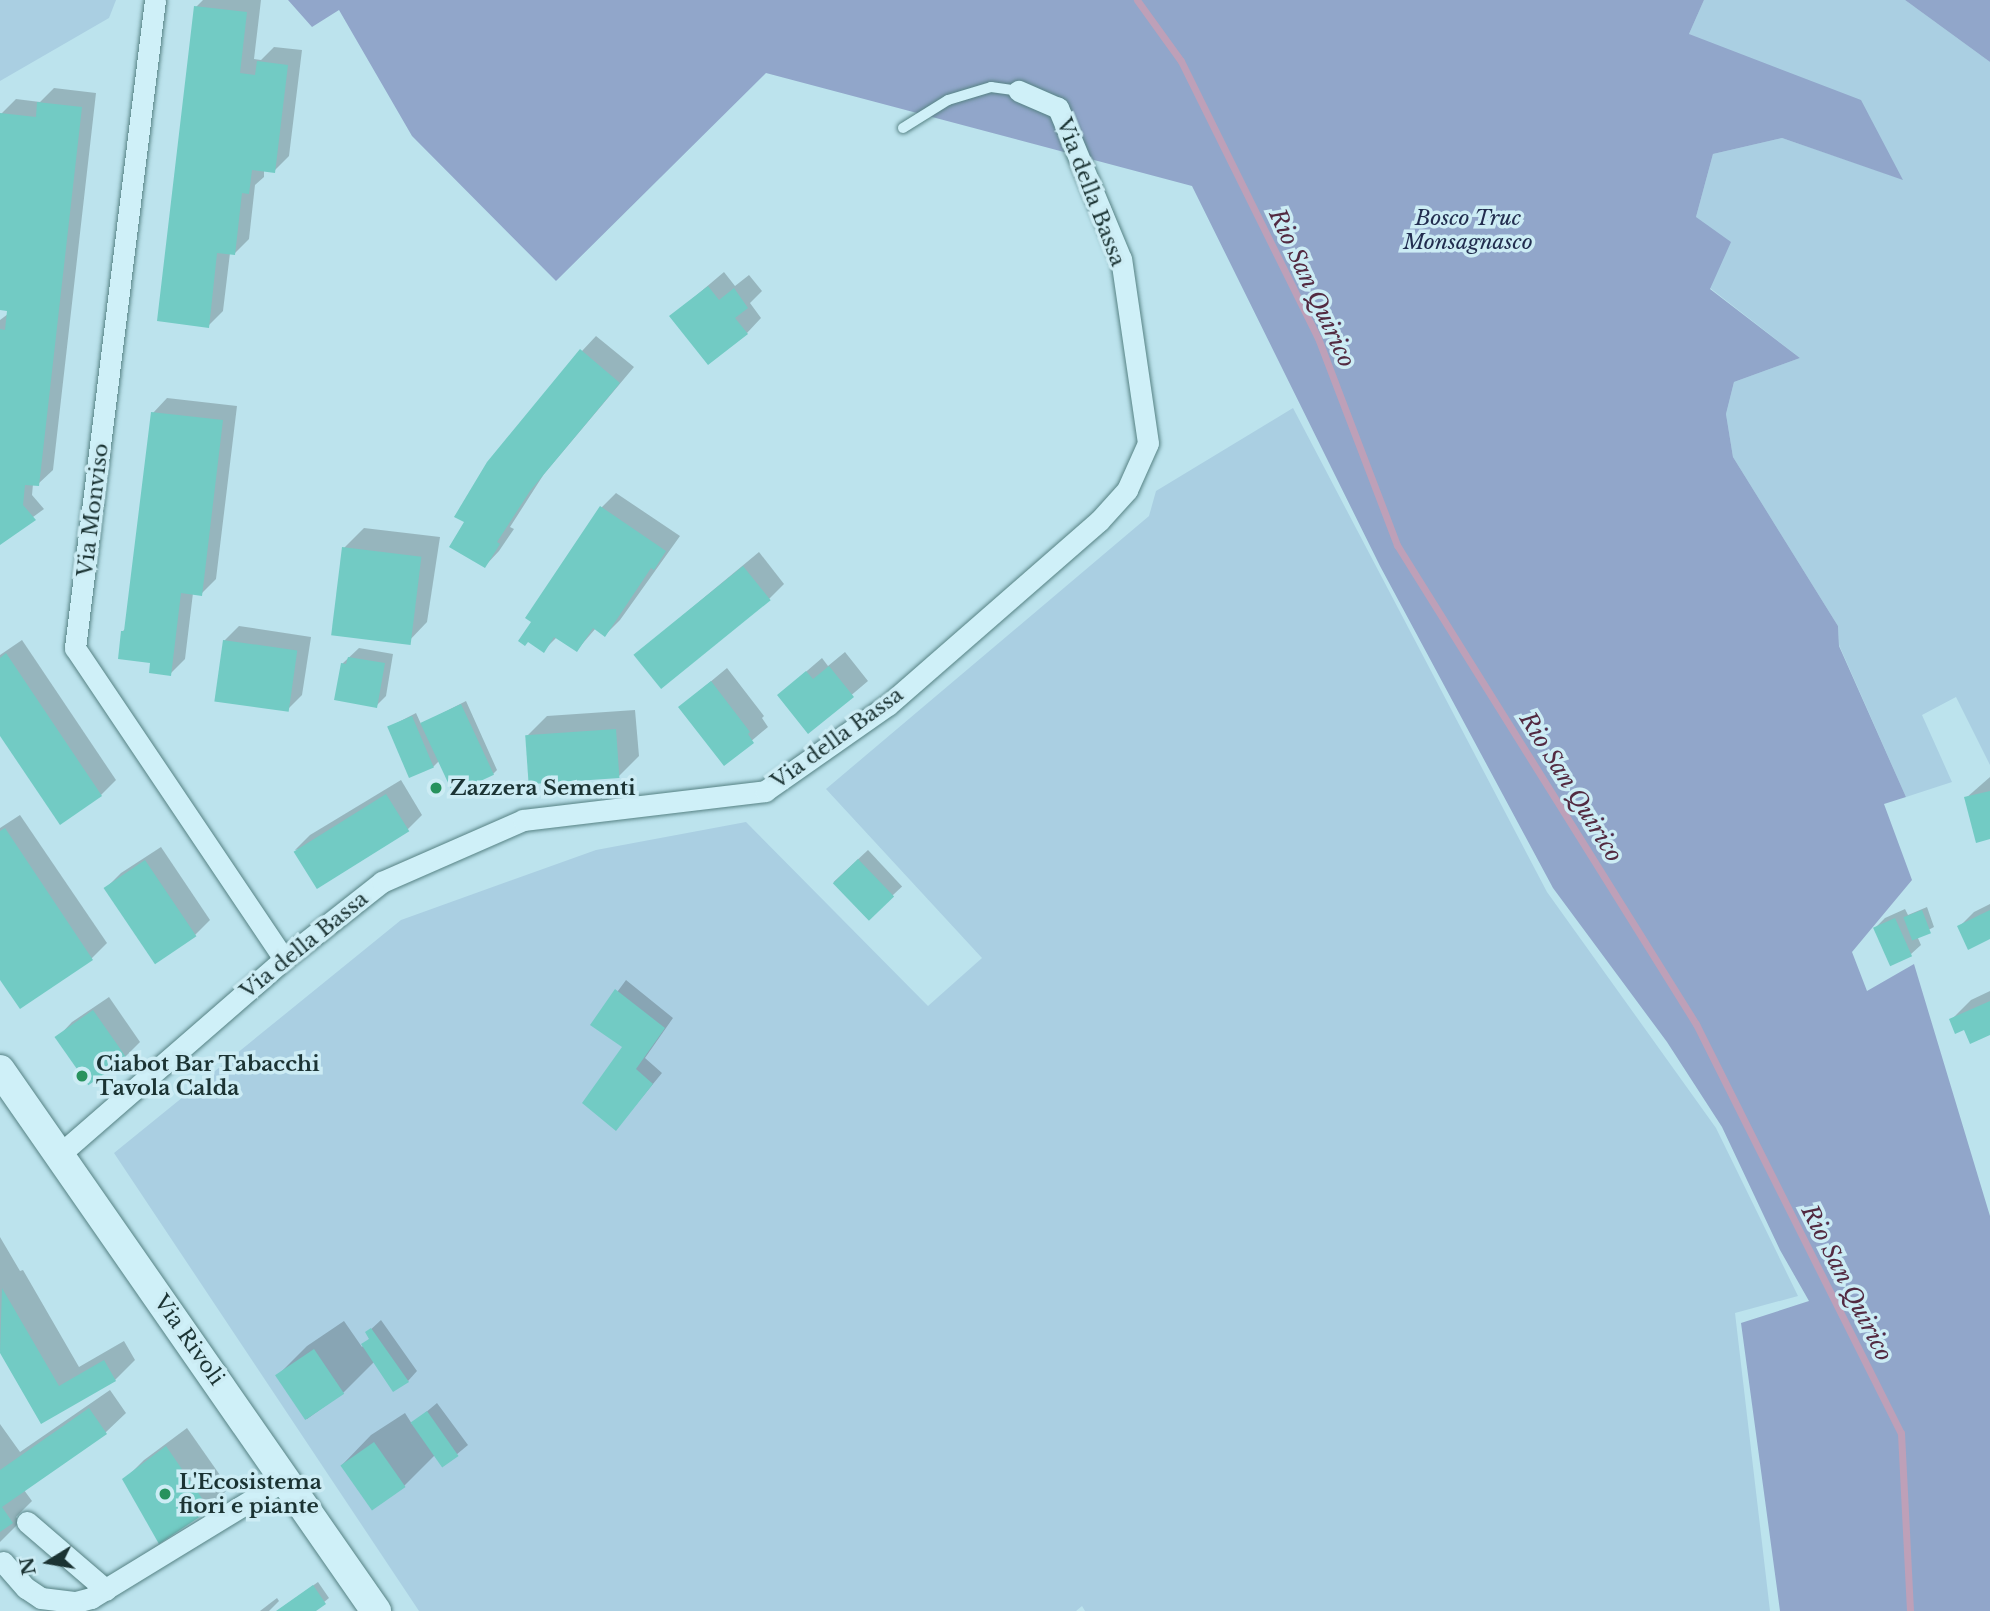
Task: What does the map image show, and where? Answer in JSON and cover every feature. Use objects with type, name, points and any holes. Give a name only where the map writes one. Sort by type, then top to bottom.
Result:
[{"type":"street","name":"Via Monviso","points":[[155,0],[75,648],[284,959]]},
{"type":"street","name":"Via della Bassa","points":[[60,1154],[284,959],[382,882],[523,820],[765,791],[888,705],[1099,521],[1127,490],[1148,443],[1121,259],[1058,108],[1019,91]]},
{"type":"street","name":"Via Rivoli","points":[[0,1070],[376,1611]]},
{"type":"street","points":[[3,1562],[26,1588],[41,1598],[76,1602],[106,1590],[284,1480]]},
{"type":"street","points":[[27,1522],[106,1590]]},
{"type":"lane","points":[[904,128],[948,100],[991,87],[1019,91]]},
{"type":"shaded area","points":[[0,0],[116,0],[109,18],[0,81]]},
{"type":"shaded area","points":[[1704,0],[1905,0],[1990,62],[1990,765],[1956,697],[1922,715],[1952,782],[1906,797],[1839,645],[1838,626],[1733,457],[1726,414],[1734,382],[1800,358],[1710,288],[1696,217],[1713,154],[1782,138],[1902,179],[1689,34]]},
{"type":"shaded area","points":[[1293,408],[1547,892],[1716,1128],[1798,1296],[1735,1313],[1770,1611],[1085,1611],[1082,1606],[1076,1611],[419,1611],[114,1153],[401,920],[596,850],[746,822],[928,1006],[982,958],[826,789],[1149,516],[1156,491]]},
{"type":"green space","name":"Bosco Truc Monsagnasco","points":[[288,0],[1704,0],[1689,34],[1861,100],[1903,180],[1782,138],[1713,154],[1696,217],[1731,242],[1710,289],[1800,358],[1734,382],[1726,414],[1733,457],[1838,626],[1839,646],[1906,797],[1884,804],[1912,880],[1852,952],[1867,991],[1914,964],[1990,1216],[1990,1611],[1780,1611],[1741,1323],[1809,1301],[1780,1250],[1722,1127],[1667,1042],[1553,888],[1380,566],[1192,186],[766,73],[556,281],[412,136],[339,10],[312,27]]},
{"type":"green space","points":[[1905,0],[1990,0],[1990,62]]},
{"type":"building","points":[[194,6],[247,12],[240,73],[255,75],[257,61],[288,65],[275,173],[252,170],[249,194],[242,193],[235,255],[217,253],[209,328],[157,321]]},
{"type":"building","points":[[37,102],[82,107],[39,486],[25,485],[23,505],[36,520],[0,545],[0,329],[5,330],[7,311],[0,310],[0,113],[36,117]]},
{"type":"building","points":[[708,286],[719,300],[734,288],[748,308],[735,318],[748,334],[708,365],[669,316]]},
{"type":"building","points":[[580,349],[620,383],[530,491],[497,542],[500,544],[485,568],[449,547],[464,522],[454,517],[487,462]]},
{"type":"building","points":[[151,412],[223,420],[202,596],[181,593],[171,676],[149,673],[150,663],[118,659],[121,631],[124,631]]},
{"type":"building","points":[[600,506],[666,551],[654,570],[651,568],[605,637],[593,628],[577,652],[554,637],[544,653],[528,642],[525,646],[518,641],[531,622],[525,618]]},
{"type":"building","points":[[342,547],[421,557],[411,645],[331,635]]},
{"type":"building","points":[[743,566],[771,600],[661,689],[633,655]]},
{"type":"building","points":[[223,640],[297,650],[289,712],[214,701]]},
{"type":"building","points":[[6,653],[102,796],[60,825],[0,736],[0,658]]},
{"type":"building","points":[[348,657],[385,663],[377,708],[334,700],[341,663],[346,664]]},
{"type":"building","points":[[829,666],[854,697],[808,734],[777,695],[806,671],[813,679]]},
{"type":"building","points":[[711,681],[750,732],[748,734],[754,743],[724,766],[678,707]]},
{"type":"building","points":[[461,704],[494,775],[453,794],[420,723]]},
{"type":"building","points":[[412,716],[434,768],[409,778],[387,727]]},
{"type":"building","points":[[616,729],[619,778],[529,784],[525,735]]},
{"type":"building","points":[[1990,791],[1990,839],[1976,843],[1964,797]]},
{"type":"building","points":[[386,794],[409,831],[317,889],[294,852]]},
{"type":"building","points":[[5,828],[93,960],[20,1009],[0,980],[0,831]]},
{"type":"building","points":[[858,859],[894,896],[869,921],[833,883]]},
{"type":"building","points":[[145,860],[196,936],[155,964],[104,888]]},
{"type":"building","points":[[1922,910],[1931,933],[1912,941],[1903,917]]},
{"type":"building","points":[[1990,910],[1990,939],[1968,950],[1957,926]]},
{"type":"building","points":[[1895,918],[1912,956],[1890,966],[1873,928]]},
{"type":"building","points":[[615,989],[665,1028],[636,1069],[653,1084],[616,1131],[582,1103],[622,1047],[590,1025]]},
{"type":"building","points":[[1990,1001],[1990,1035],[1970,1044],[1964,1030],[1955,1034],[1949,1019]]},
{"type":"building","points":[[93,1010],[127,1058],[88,1085],[54,1037]]},
{"type":"building","points":[[2,1288],[59,1386],[104,1360],[116,1381],[41,1424],[0,1353]]},
{"type":"building","points":[[371,1328],[409,1382],[393,1392],[361,1344],[369,1339],[365,1332]]},
{"type":"building","points":[[314,1349],[344,1394],[305,1420],[275,1375]]},
{"type":"building","points":[[89,1408],[107,1434],[2,1507],[13,1523],[0,1532],[0,1470]]},
{"type":"building","points":[[427,1411],[459,1456],[442,1468],[411,1422]]},
{"type":"building","points":[[374,1442],[406,1487],[372,1511],[340,1466]]},
{"type":"building","name":"L'Ecosistema fiori e piante","points":[[166,1446],[210,1510],[159,1544],[122,1479]]},
{"type":"building","points":[[313,1585],[326,1604],[316,1611],[276,1611]]},
{"type":"waterway","name":"Rio San Quirico","points":[[1137,0],[1181,61],[1318,338],[1397,545],[1696,1024],[1901,1433],[1910,1611]]},
{"type":"place","name":"Zazzera Sementi","points":[[436,788]]},
{"type":"place","name":"Ciabot Bar Tabacchi Tavola Calda","points":[[82,1076]]},
{"type":"place","name":"L'Ecosistema fiori e piante","points":[[165,1494]]}]
